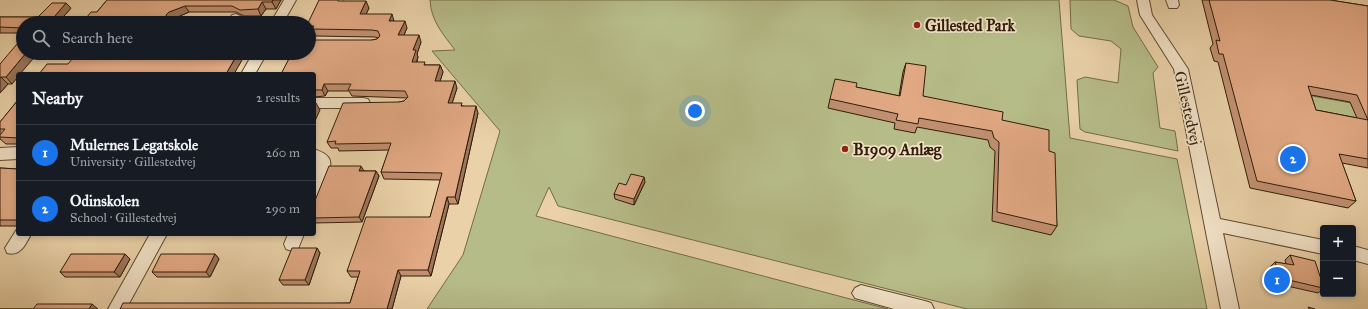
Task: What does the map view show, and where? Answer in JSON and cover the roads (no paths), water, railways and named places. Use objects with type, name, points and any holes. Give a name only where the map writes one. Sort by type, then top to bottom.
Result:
[{"type":"street","points":[[281,16],[290,0]]},
{"type":"street","name":"Gillestedvej","points":[[1143,0],[1146,15],[1181,69],[1188,97],[1230,309]]},
{"type":"street","points":[[249,72],[256,60]]},
{"type":"street","points":[[316,103],[373,103]]},
{"type":"street","points":[[0,154],[16,154]]},
{"type":"street","points":[[316,156],[323,161],[322,174],[316,188]]},
{"type":"street","points":[[1212,224],[1320,246]]},
{"type":"street","points":[[13,248],[22,236]]},
{"type":"street","points":[[117,309],[158,236]]},
{"type":"street","points":[[1356,254],[1368,257]]},
{"type":"street","points":[[861,292],[925,309]]},
{"type":"place","name":"Gillested Park","points":[[917,25]]},
{"type":"place","name":"B1909 Anlæg","points":[[845,149]]},
{"type":"place","name":"Odinskolen","points":[[1293,159]]},
{"type":"place","name":"Mulernes Legatskole","points":[[1277,280]]}]
